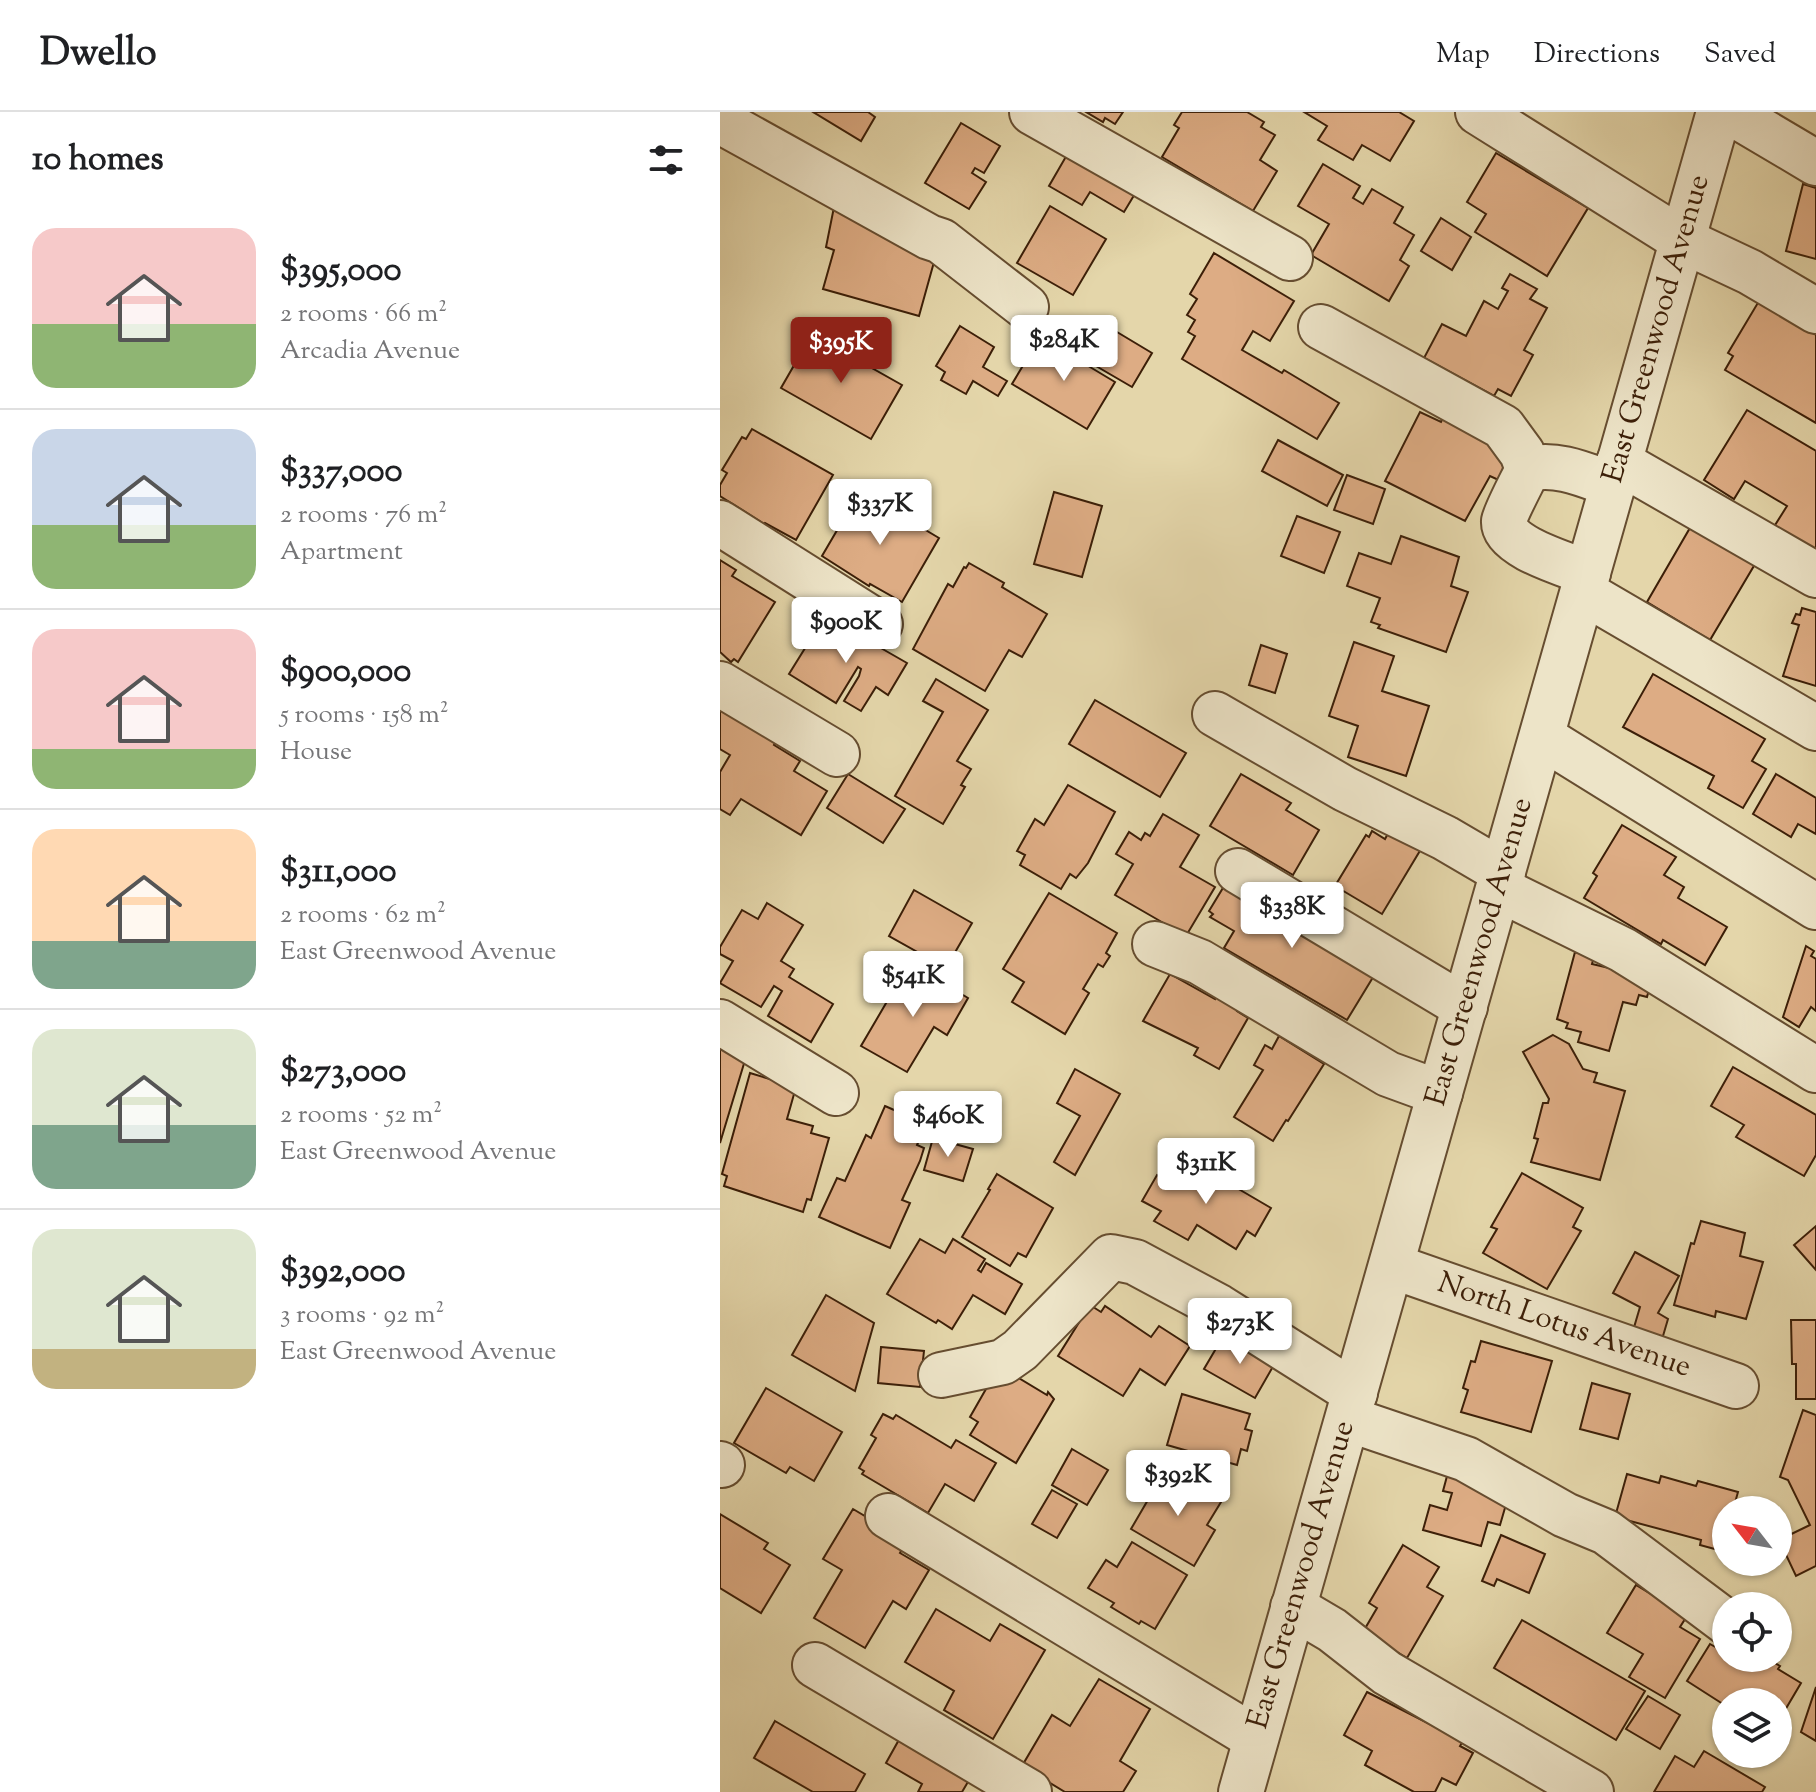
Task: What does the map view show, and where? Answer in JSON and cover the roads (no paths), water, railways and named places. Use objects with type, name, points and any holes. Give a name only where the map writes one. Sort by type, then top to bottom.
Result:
[{"type":"street","points":[[1032,112],[1290,258]]},
{"type":"street","points":[[1478,112],[1682,240],[1750,272],[1816,311]]},
{"type":"street","name":"East Greenwood Avenue","points":[[1241,1792],[1719,112]]},
{"type":"street","points":[[1730,112],[1816,163]]},
{"type":"street","points":[[725,127],[941,241],[1026,307]]},
{"type":"street","points":[[1321,327],[1503,427],[1522,453],[1528,469],[1504,521],[1507,532],[1526,548],[1816,728]]},
{"type":"street","points":[[1528,469],[1539,466],[1616,473],[1816,575]]},
{"type":"street","points":[[720,523],[880,624]]},
{"type":"street","points":[[720,684],[837,754]]},
{"type":"street","points":[[1215,714],[1345,789],[1445,838],[1501,880],[1623,950],[1816,1070]]},
{"type":"street","points":[[1542,737],[1816,907]]},
{"type":"street","points":[[1238,871],[1465,1007]]},
{"type":"street","points":[[1155,944],[1200,962],[1388,1074],[1440,1093]]},
{"type":"street","points":[[720,1022],[836,1093]]},
{"type":"street","points":[[941,1375],[1003,1362],[1020,1350],[1111,1257],[1135,1262],[1219,1307],[1351,1406],[1466,1459],[1565,1515],[1606,1532],[1712,1612]]},
{"type":"street","name":"North Lotus Avenue","points":[[1392,1266],[1736,1386]]},
{"type":"street","points":[[888,1516],[1255,1738]]},
{"type":"street","points":[[1293,1607],[1332,1630],[1387,1673],[1591,1792]]},
{"type":"street","points":[[815,1665],[1029,1792]]}]
